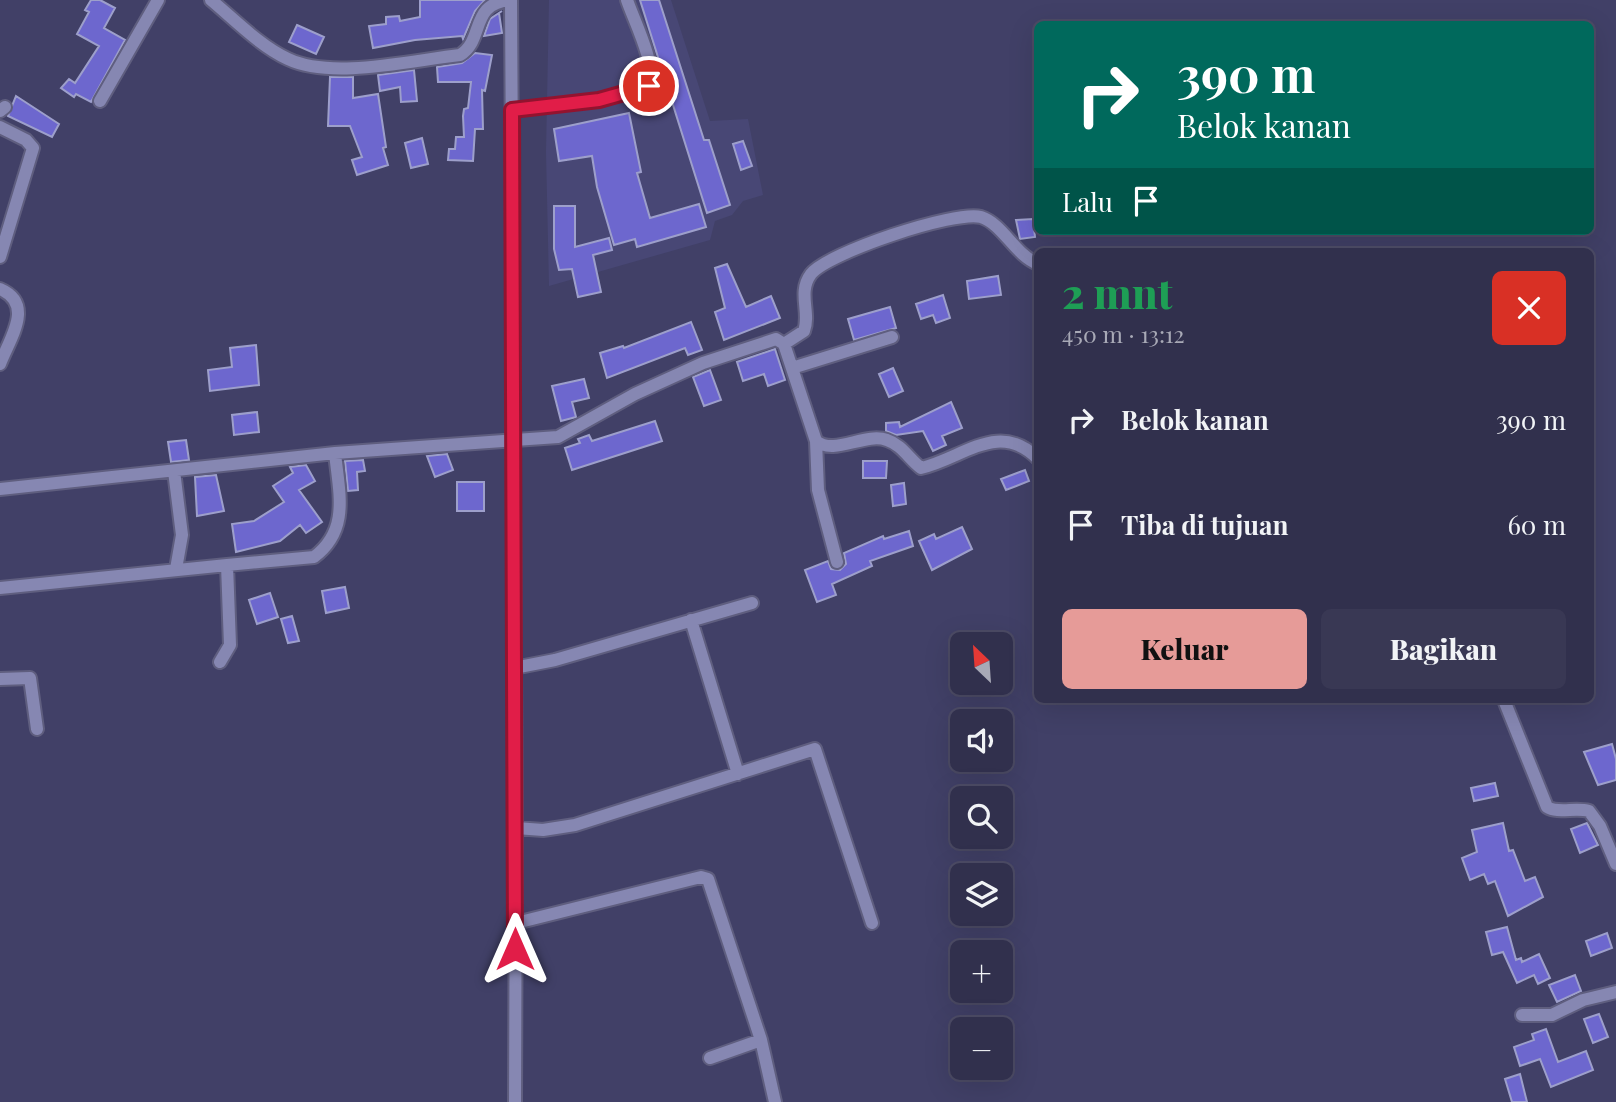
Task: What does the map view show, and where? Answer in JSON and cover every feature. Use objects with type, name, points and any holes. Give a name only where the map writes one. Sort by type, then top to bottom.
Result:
[{"type":"street","points":[[100,101],[158,0]]},
{"type":"street","points":[[211,0],[291,61],[311,66],[352,67],[460,55],[470,47],[478,23],[487,9],[499,1],[510,0],[516,440],[515,1102]]},
{"type":"street","points":[[512,110],[599,100],[649,86],[652,78],[648,58],[627,0]]},
{"type":"street","points":[[0,127],[31,144],[33,152],[0,257]]},
{"type":"street","points":[[785,344],[804,331],[806,318],[803,295],[806,284],[811,274],[823,264],[948,218],[980,217],[990,222],[1022,256],[1034,262]]},
{"type":"street","points":[[0,289],[15,297],[19,305],[17,320],[0,364]]},
{"type":"street","points":[[792,368],[892,337]]},
{"type":"street","points":[[0,489],[335,453],[558,437],[635,394],[703,363],[770,339],[785,344]]},
{"type":"street","points":[[785,344],[816,441],[818,490],[837,562]]},
{"type":"street","points":[[816,441],[828,447],[881,438],[900,447],[921,468],[943,458],[998,442],[1017,443],[1034,456]]},
{"type":"street","points":[[0,588],[314,557],[325,549],[338,528],[342,509],[335,453]]},
{"type":"street","points":[[174,471],[182,535],[176,569]]},
{"type":"street","points":[[220,662],[230,645],[227,565]]},
{"type":"street","points":[[514,668],[555,660],[752,603]]},
{"type":"street","points":[[691,620],[738,774]]},
{"type":"street","points":[[0,678],[30,678],[37,729]]},
{"type":"street","points":[[1505,703],[1547,807],[1554,811],[1575,808],[1589,811],[1600,826],[1616,864]]},
{"type":"street","points":[[516,828],[543,830],[575,825],[815,749],[872,923]]},
{"type":"street","points":[[516,923],[701,877],[708,879],[761,1040],[775,1102]]},
{"type":"street","points":[[1521,1015],[1552,1015],[1583,1000],[1616,992]]},
{"type":"street","points":[[710,1058],[761,1040]]},
{"type":"shaded area","points":[[549,0],[671,0],[710,121],[748,119],[763,195],[743,201],[732,215],[715,221],[710,240],[549,286],[546,152]]},
{"type":"building","points":[[91,0],[100,0],[115,8],[104,28],[125,40],[91,102],[76,94],[74,97],[61,88],[69,79],[75,83],[99,46],[77,34],[89,12],[85,10]]},
{"type":"building","points":[[420,0],[485,0],[475,11],[463,39],[462,36],[415,40],[373,48],[369,26],[386,24],[386,17],[399,16],[400,21],[420,17]]},
{"type":"building","points":[[640,0],[659,0],[704,140],[709,140],[730,205],[707,213]]},
{"type":"building","points":[[499,13],[502,33],[484,36],[490,19]]},
{"type":"building","points":[[297,25],[324,37],[316,54],[289,42]]},
{"type":"building","points":[[475,53],[492,55],[485,91],[482,90],[483,129],[475,129],[473,161],[448,160],[449,149],[455,149],[456,137],[464,137],[463,116],[464,109],[468,108],[471,82],[438,82],[437,67],[462,63]]},
{"type":"building","points":[[414,70],[417,101],[401,102],[400,87],[380,91],[378,75]]},
{"type":"building","points":[[330,77],[353,77],[353,98],[378,94],[386,147],[383,148],[388,165],[357,175],[352,160],[362,157],[350,126],[328,126]]},
{"type":"building","points":[[16,96],[59,124],[52,137],[8,116]]},
{"type":"building","points":[[629,113],[641,172],[637,173],[650,218],[699,204],[706,227],[637,247],[635,239],[614,245],[597,187],[592,156],[559,161],[554,129]]},
{"type":"building","points":[[422,138],[428,164],[411,168],[405,143]]},
{"type":"building","points":[[743,141],[752,166],[741,170],[733,144]]},
{"type":"building","points":[[554,206],[575,206],[575,247],[609,238],[612,250],[593,255],[601,292],[578,297],[572,269],[559,270],[554,249]]},
{"type":"building","points":[[1033,219],[1035,237],[1020,239],[1016,220]]},
{"type":"building","points":[[727,264],[746,307],[771,296],[780,318],[724,340],[715,312],[725,308],[715,268]]},
{"type":"building","points":[[998,276],[1001,295],[969,299],[967,281]]},
{"type":"building","points":[[943,295],[950,318],[936,323],[933,315],[921,319],[916,304]]},
{"type":"building","points":[[890,307],[896,328],[854,340],[848,319]]},
{"type":"building","points":[[691,322],[702,350],[688,355],[685,348],[607,378],[600,353],[623,346],[624,348]]},
{"type":"building","points":[[256,345],[259,385],[210,391],[208,370],[232,367],[230,348]]},
{"type":"building","points":[[775,349],[785,380],[768,386],[764,374],[743,381],[737,362]]},
{"type":"building","points":[[893,368],[903,391],[889,397],[879,374]]},
{"type":"building","points":[[710,370],[721,400],[704,406],[693,377]]},
{"type":"building","points":[[584,379],[589,398],[572,402],[576,417],[561,421],[552,386]]},
{"type":"building","points":[[951,402],[962,428],[942,436],[946,445],[933,451],[923,431],[896,435],[886,431],[886,423],[899,422],[900,427]]},
{"type":"building","points":[[257,412],[259,432],[234,435],[232,415]]},
{"type":"building","points":[[655,421],[662,441],[572,470],[565,448],[580,443],[578,439],[589,435],[592,441]]},
{"type":"building","points":[[186,440],[189,460],[171,462],[168,442]]},
{"type":"building","points":[[447,454],[453,470],[435,477],[427,456]]},
{"type":"building","points":[[363,460],[365,471],[357,472],[358,490],[348,491],[345,461]]},
{"type":"building","points":[[863,461],[887,461],[886,478],[863,478]]},
{"type":"building","points":[[306,465],[315,481],[299,490],[322,522],[306,533],[300,525],[280,541],[236,552],[232,524],[254,521],[284,502],[273,486],[293,473],[290,467]]},
{"type":"building","points":[[1025,470],[1029,481],[1006,490],[1001,479]]},
{"type":"building","points":[[216,475],[224,511],[197,516],[195,477]]},
{"type":"building","points":[[457,482],[484,482],[484,511],[457,511]]},
{"type":"building","points":[[904,483],[906,504],[893,506],[891,485]]},
{"type":"building","points":[[962,527],[972,549],[932,570],[919,541],[934,534],[936,539]]},
{"type":"building","points":[[909,531],[913,546],[870,561],[872,566],[832,584],[836,595],[817,602],[805,570],[828,561],[831,569],[840,570],[846,564],[844,553],[883,536],[884,539]]},
{"type":"building","points":[[345,587],[349,608],[326,613],[322,591]]},
{"type":"building","points":[[270,593],[278,617],[257,624],[249,600]]},
{"type":"building","points":[[292,616],[299,641],[288,643],[281,619]]},
{"type":"building","points":[[1612,744],[1616,759],[1616,780],[1598,785],[1584,752]]},
{"type":"building","points":[[1495,783],[1498,796],[1474,801],[1471,788]]},
{"type":"building","points":[[1503,823],[1509,851],[1513,850],[1525,881],[1535,877],[1543,897],[1508,916],[1495,881],[1488,884],[1484,874],[1470,880],[1462,858],[1477,852],[1472,830]]},
{"type":"building","points":[[1587,823],[1598,845],[1580,853],[1571,829]]},
{"type":"building","points":[[1507,927],[1516,960],[1521,958],[1522,962],[1539,954],[1550,978],[1538,984],[1534,975],[1517,983],[1503,952],[1492,955],[1486,932]]},
{"type":"building","points":[[1607,933],[1612,948],[1591,956],[1586,941]]},
{"type":"building","points":[[1575,975],[1581,991],[1557,1002],[1549,985]]},
{"type":"building","points":[[1599,1014],[1608,1037],[1593,1043],[1584,1019]]},
{"type":"building","points":[[1546,1029],[1558,1062],[1586,1051],[1593,1070],[1551,1087],[1540,1059],[1520,1066],[1514,1047],[1534,1040],[1532,1034]]},
{"type":"building","points":[[1520,1074],[1527,1102],[1512,1102],[1505,1079]]},
{"type":"route","points":[[515,949],[512,110],[599,100],[649,86]]}]
